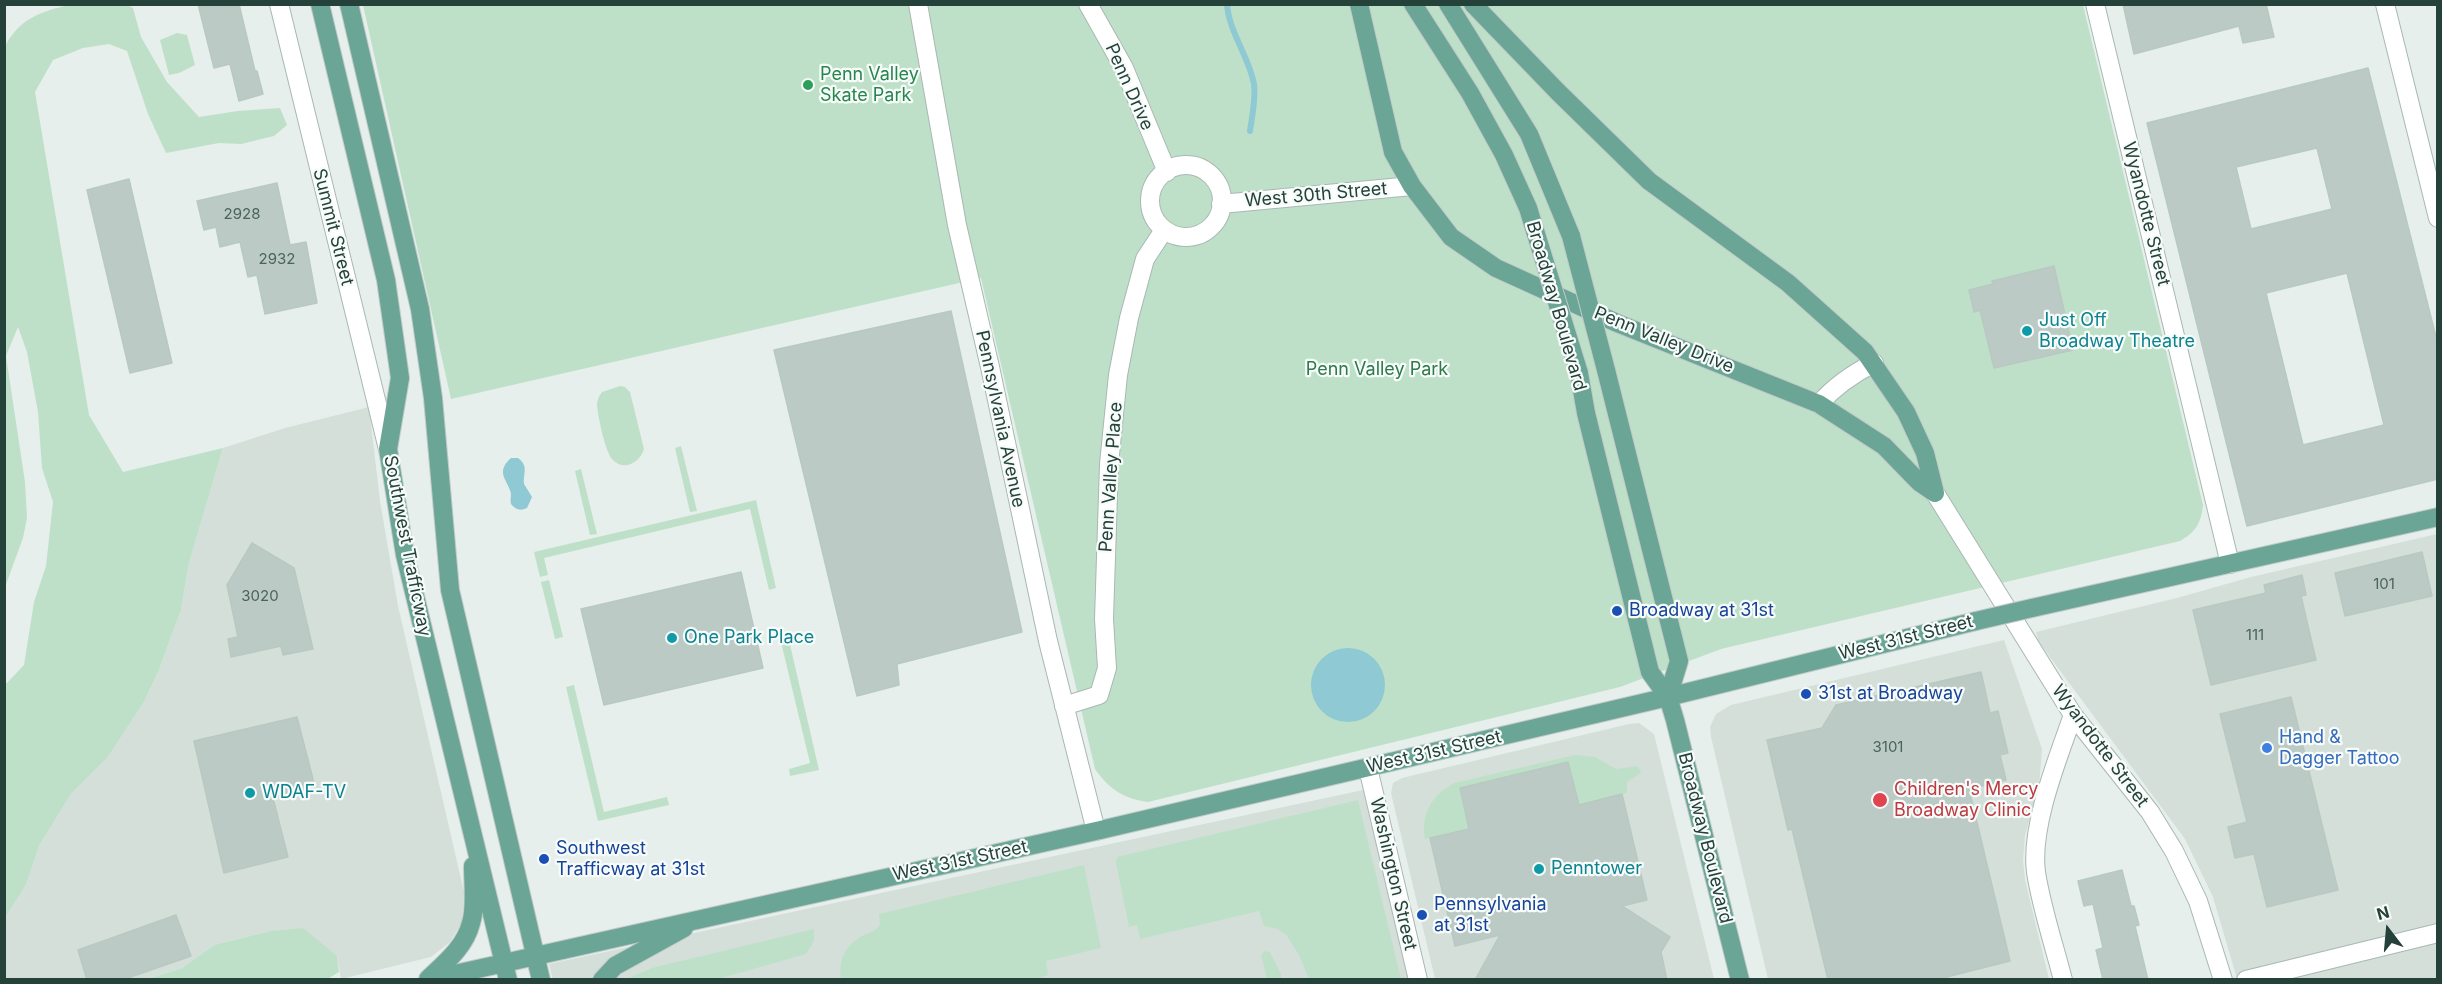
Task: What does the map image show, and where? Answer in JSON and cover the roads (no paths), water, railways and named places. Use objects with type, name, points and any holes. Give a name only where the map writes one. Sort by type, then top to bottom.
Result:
[{"type":"main road","name":"Southwest Trafficway","points":[[320,4],[386,280],[400,378],[388,449],[405,555],[503,974]]},
{"type":"main road","name":"Southwest Trafficway","points":[[349,4],[420,309],[433,398],[450,590],[541,980]]},
{"type":"main road","name":"Penn Valley Drive","points":[[1359,4],[1393,152],[1412,186],[1451,237],[1496,268],[1617,323],[1819,404],[1884,446],[1919,482],[1935,493]]},
{"type":"main road","name":"Broadway Boulevard","points":[[1413,4],[1470,93],[1504,155],[1528,208],[1579,373],[1586,413],[1650,672],[1668,696],[1740,980]]},
{"type":"main road","name":"Broadway Boulevard","points":[[1448,4],[1528,134],[1571,236],[1679,661],[1668,696]]},
{"type":"main road","points":[[1473,4],[1649,181],[1788,283],[1865,352],[1906,412],[1925,453],[1935,493]]},
{"type":"main road","name":"West 31st Street","points":[[428,980],[503,974],[535,955],[1096,831],[1368,768],[1976,621],[2438,517]]},
{"type":"main road","points":[[428,980],[452,956],[465,938],[472,922],[473,840]]},
{"type":"main road","points":[[602,980],[615,966],[704,918]]},
{"type":"main road","points":[[503,974],[528,926]]},
{"type":"street","name":"Summit Street","points":[[279,4],[388,449]]},
{"type":"street","name":"Pennsylvania Avenue","points":[[918,4],[957,225],[1048,641],[1096,831]]},
{"type":"street","name":"Penn Drive","points":[[1088,4],[1124,68],[1167,172]]},
{"type":"street","name":"Wyandotte Street","points":[[2095,4],[2230,564]]},
{"type":"street","points":[[2383,9],[2438,218]]},
{"type":"street","points":[[1181,165],[1197,167],[1208,172],[1216,180],[1221,193],[1221,204],[1220,214],[1213,225],[1202,234],[1189,237],[1174,235],[1164,230],[1153,216],[1150,193],[1157,180],[1167,172],[1181,165]]},
{"type":"street","name":"West 30th Street","points":[[1221,204],[1412,186]]},
{"type":"street","name":"Penn Valley Place","points":[[1064,706],[1099,695],[1107,668],[1104,619],[1109,464],[1118,375],[1129,318],[1145,259],[1164,230]]},
{"type":"street","points":[[1819,404],[1835,386],[1855,372],[1874,363]]},
{"type":"street","name":"Wyandotte Street","points":[[1935,493],[2073,715],[2150,812],[2174,850],[2198,902],[2223,980]]},
{"type":"street","points":[[2063,980],[2036,871],[2037,838],[2052,775],[2073,715]]},
{"type":"street","name":"Washington Street","points":[[1368,768],[1418,980]]},
{"type":"street","points":[[2246,980],[2438,933]]},
{"type":"water","points":[[511,458],[518,458],[525,470],[524,484],[532,497],[527,508],[516,509],[511,504],[510,489],[503,473],[506,463]]},
{"type":"water","points":[[1348,648],[1369,654],[1379,664],[1385,685],[1379,706],[1369,716],[1348,722],[1327,716],[1317,706],[1311,685],[1317,664],[1327,654]]},
{"type":"waterway","points":[[1227,4],[1231,25],[1254,84],[1250,131]]},
{"type":"place","name":"Penn Valley Skate Park","points":[[808,85]]},
{"type":"place","name":"Just Off Broadway Theatre","points":[[2027,331]]},
{"type":"place","name":"Broadway at 31st","points":[[1617,611]]},
{"type":"place","name":"One Park Place","points":[[672,638]]},
{"type":"place","name":"31st at Broadway","points":[[1806,694]]},
{"type":"place","name":"Hand & Dagger Tattoo","points":[[2267,748]]},
{"type":"place","name":"WDAF-TV","points":[[250,793]]},
{"type":"place","name":"Children's Mercy Broadway Clinic","points":[[1880,800]]},
{"type":"place","name":"Southwest Trafficway at 31st","points":[[544,859]]},
{"type":"place","name":"Penntower","points":[[1539,869]]},
{"type":"place","name":"Pennsylvania at 31st","points":[[1422,915]]},
{"type":"park label","name":"Penn Valley Park","points":[[1377,370]]}]
